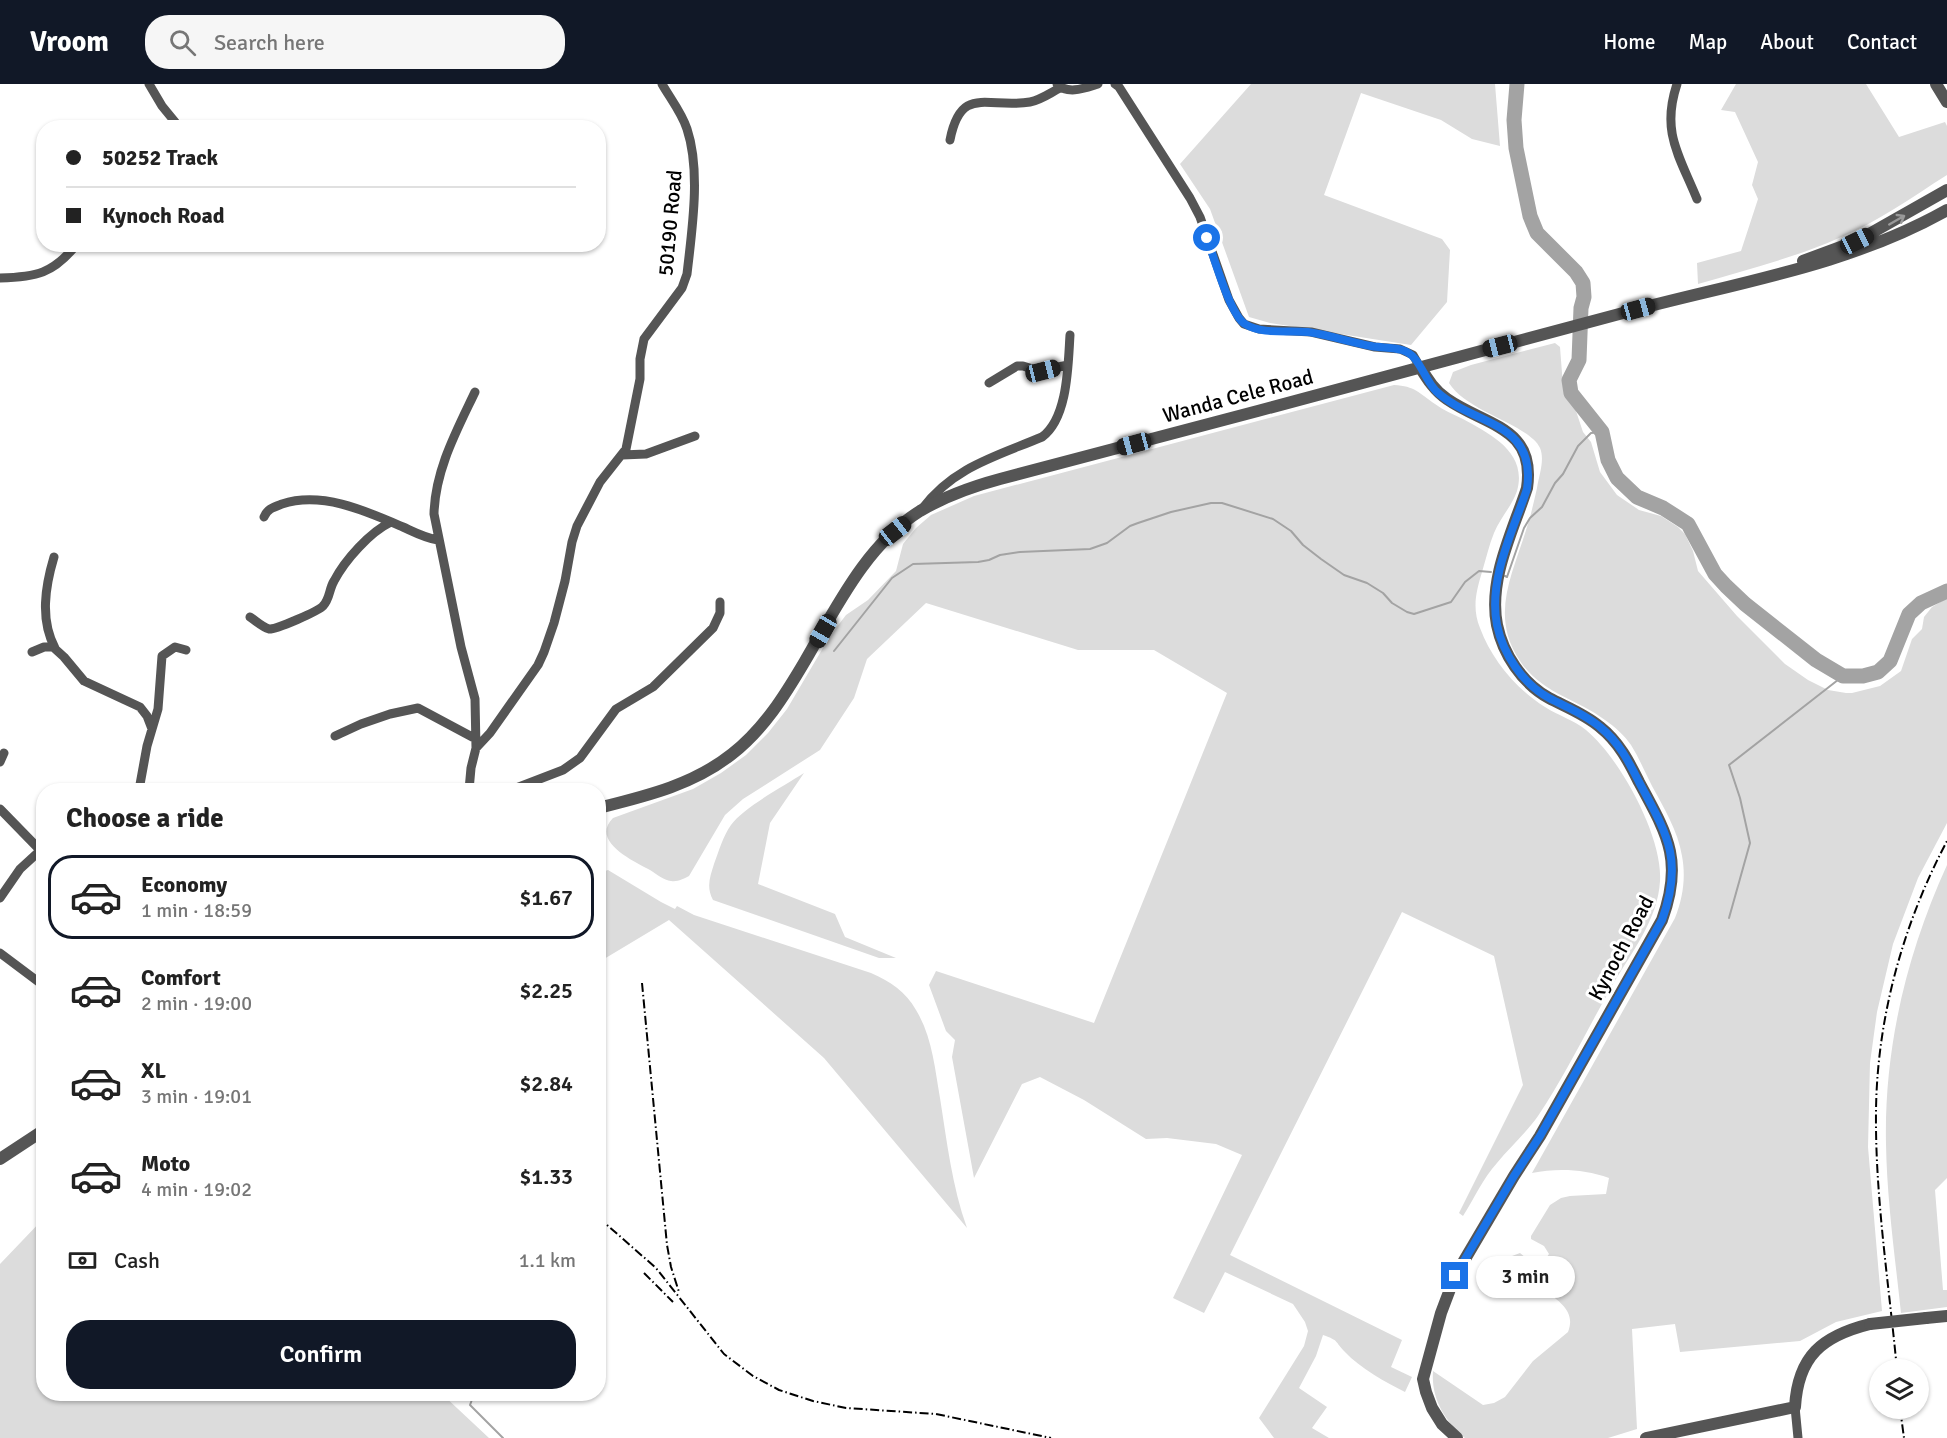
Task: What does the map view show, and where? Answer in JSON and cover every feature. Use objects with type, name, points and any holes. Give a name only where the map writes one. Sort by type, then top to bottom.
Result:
[{"type":"street","points":[[149,84],[173,120]]},
{"type":"street","name":"50190 Road","points":[[622,455],[630,435],[640,379],[640,359],[644,339],[682,288],[687,274],[690,250],[692,153],[685,124],[662,84]]},
{"type":"street","points":[[950,140],[960,107],[971,97],[986,96],[1014,102],[1032,102],[1041,99],[1058,86],[1073,90],[1098,84]]},
{"type":"street","points":[[1115,84],[1141,120],[1190,198],[1200,217],[1229,300],[1244,324],[1259,329],[1311,332],[1375,347],[1400,349],[1413,355],[1420,367]]},
{"type":"street","points":[[1677,84],[1670,112],[1671,135],[1697,199]]},
{"type":"street","points":[[1936,84],[1947,102]]},
{"type":"street","name":"Wanda Cele Road","points":[[1766,277],[1857,241],[1947,190]]},
{"type":"street","name":"Wanda Cele Road","points":[[606,806],[662,791],[697,777],[732,754],[778,704],[870,557],[895,531],[921,511],[975,486],[1638,309],[1804,268],[1888,240],[1947,210]]},
{"type":"street","points":[[0,278],[43,274],[62,261],[70,252]]},
{"type":"street","points":[[921,511],[933,493],[962,471],[1042,437],[1050,431],[1059,412],[1067,380],[1070,335]]},
{"type":"street","points":[[989,383],[1017,366],[1039,371],[1068,365]]},
{"type":"street","name":"Kynoch Road","points":[[1420,367],[1436,390],[1461,408],[1514,436],[1524,453],[1528,478],[1527,489],[1496,580],[1497,626],[1510,659],[1534,687],[1594,722],[1617,744],[1667,836],[1673,876],[1671,892],[1662,920],[1540,1136],[1455,1276],[1441,1313],[1424,1379],[1432,1408],[1442,1424],[1457,1438]]},
{"type":"street","points":[[470,783],[476,744],[475,699],[461,647],[434,514],[435,495],[447,454],[475,392]]},
{"type":"street","points":[[476,744],[490,733],[541,658],[554,623],[577,526],[600,482],[622,455],[646,454],[695,436]]},
{"type":"street","points":[[264,517],[269,509],[284,503],[314,499],[356,508],[438,540]]},
{"type":"street","points":[[250,617],[265,627],[277,629],[321,609],[327,602],[331,586],[340,571],[374,532],[391,522]]},
{"type":"street","points":[[54,557],[45,616],[48,634],[55,648],[84,681],[140,707],[147,716],[152,729]]},
{"type":"street","points":[[529,783],[563,770],[580,758],[616,709],[652,687],[713,628],[720,613],[720,602]]},
{"type":"street","points":[[32,652],[49,646],[55,648]]},
{"type":"street","points":[[140,783],[159,702],[162,656],[175,647],[186,650]]},
{"type":"street","points":[[335,736],[361,724],[418,708],[476,744]]},
{"type":"street","points":[[0,809],[36,842]]},
{"type":"street","points":[[0,898],[20,869],[36,854]]},
{"type":"street","points":[[0,953],[36,980]]},
{"type":"street","points":[[0,1159],[36,1135]]},
{"type":"street","points":[[1798,1438],[1796,1387],[1803,1368],[1814,1350],[1833,1336],[1851,1328],[1947,1316]]},
{"type":"street","points":[[1646,1438],[1795,1407]]},
{"type":"shaded area","points":[[1251,84],[1495,84],[1500,146],[1472,139],[1441,120],[1361,93],[1324,195],[1442,239],[1450,250],[1447,302],[1411,345],[1270,323],[1249,317],[1210,209],[1180,164]]},
{"type":"shaded area","points":[[1736,84],[1866,84],[1899,137],[1945,122],[1947,126],[1947,175],[1853,232],[1787,258],[1698,284],[1697,263],[1741,251],[1758,199],[1752,185],[1758,162],[1735,112],[1721,110]]},
{"type":"shaded area","points":[[1555,343],[1560,347],[1563,386],[1575,408],[1583,432],[1591,442],[1600,472],[1617,495],[1639,510],[1661,516],[1678,527],[1685,534],[1693,551],[1698,571],[1737,616],[1785,664],[1808,680],[1828,690],[1846,693],[1880,686],[1901,671],[1912,639],[1922,629],[1924,617],[1932,607],[1947,598],[1947,823],[1918,878],[1893,944],[1877,1012],[1870,1063],[1868,1147],[1882,1311],[1836,1322],[1800,1341],[1680,1352],[1675,1324],[1632,1329],[1637,1429],[1608,1438],[1465,1438],[1440,1408],[1434,1390],[1433,1371],[1483,1405],[1494,1403],[1505,1397],[1533,1361],[1568,1332],[1570,1319],[1565,1308],[1537,1280],[1513,1265],[1512,1256],[1520,1253],[1533,1264],[1541,1265],[1549,1254],[1544,1246],[1531,1239],[1531,1236],[1550,1205],[1561,1198],[1570,1196],[1606,1194],[1609,1178],[1570,1170],[1532,1173],[1675,918],[1684,880],[1682,856],[1674,829],[1631,745],[1605,720],[1538,681],[1520,661],[1511,644],[1506,627],[1505,611],[1510,578],[1532,508],[1541,468],[1540,448],[1524,432],[1469,402],[1449,383],[1453,372],[1471,365]]},
{"type":"shaded area","points":[[1394,385],[1416,391],[1441,408],[1484,431],[1495,438],[1512,455],[1519,477],[1517,491],[1494,533],[1480,579],[1476,607],[1480,628],[1498,662],[1524,692],[1545,707],[1586,730],[1612,759],[1625,778],[1647,821],[1659,863],[1660,881],[1654,909],[1643,935],[1558,1084],[1538,1116],[1487,1175],[1463,1216],[1459,1213],[1523,1085],[1494,956],[1402,912],[1230,1255],[1402,1340],[1391,1367],[1412,1377],[1405,1392],[1365,1369],[1351,1358],[1335,1340],[1323,1335],[1316,1356],[1299,1388],[1327,1407],[1312,1428],[1329,1438],[1274,1438],[1259,1418],[1304,1346],[1308,1331],[1293,1304],[1225,1272],[1204,1313],[1173,1298],[1242,1155],[1216,1144],[1167,1138],[1146,1139],[1084,1100],[1040,1077],[1022,1084],[974,1178],[952,1057],[955,1040],[946,1031],[929,985],[936,971],[1094,1023],[1227,693],[1154,650],[1078,650],[926,603],[867,659],[854,698],[820,750],[743,799],[725,815],[689,876],[678,881],[668,880],[625,856],[610,842],[607,826],[613,818],[693,789],[746,755],[787,709],[830,636],[846,615],[868,600],[896,571],[903,544],[931,515],[974,496]]},
{"type":"shaded area","points":[[804,773],[770,823],[758,884],[835,914],[845,937],[896,958],[879,958],[713,900],[709,886],[710,878],[721,844],[731,825],[755,804]]},
{"type":"shaded area","points":[[1947,865],[1947,1178],[1935,1190],[1943,1290],[1947,1290],[1947,1307],[1901,1313],[1887,1165],[1886,1108],[1889,1072],[1894,1036],[1910,966],[1920,932]]},
{"type":"shaded area","points":[[606,871],[675,909],[677,906],[694,915],[871,973],[891,983],[902,992],[916,1010],[926,1031],[954,1180],[967,1228],[824,1058],[669,920],[606,958]]},
{"type":"shaded area","points":[[36,1226],[36,1401],[449,1401],[489,1438],[0,1438],[0,1264]]},
{"type":"waterway","points":[[1517,84],[1514,120],[1516,148],[1530,216],[1537,233],[1576,272],[1583,283],[1579,360],[1569,380],[1571,393],[1602,432],[1608,460],[1617,478],[1637,497],[1663,508],[1688,524],[1715,574],[1726,586],[1745,604],[1816,660],[1843,676],[1863,676],[1878,672],[1890,661],[1909,614],[1921,603],[1947,591]]},
{"type":"waterway","points":[[1505,576],[1507,577],[1524,528],[1530,518],[1542,507],[1578,446],[1591,433],[1602,432]]},
{"type":"waterway","points":[[834,651],[892,578],[913,564],[978,562],[1020,552],[1090,549],[1107,543],[1130,526],[1171,512],[1211,503],[1222,503],[1273,519],[1291,531],[1303,545],[1344,575],[1367,583],[1383,593],[1392,603],[1414,614],[1451,602],[1465,582],[1479,571],[1491,572]]},
{"type":"waterway","points":[[1729,918],[1750,843],[1740,798],[1729,765],[1843,676]]},
{"type":"waterway","points":[[471,1401],[470,1405],[503,1438]]},
{"type":"railway","points":[[1896,1359],[1883,1241],[1876,1143],[1881,1041],[1895,972],[1905,938],[1917,905],[1947,841]]},
{"type":"railway","points":[[642,983],[667,1245],[679,1292]]},
{"type":"railway","points":[[606,1224],[656,1268],[724,1354],[753,1376],[779,1390],[813,1401],[846,1408],[936,1414],[1051,1438]]},
{"type":"railway","points":[[644,1273],[673,1302]]},
{"type":"railway","points":[[1901,1419],[1904,1438]]},
{"type":"route","points":[[1207,238],[1229,300],[1244,324],[1259,329],[1311,332],[1375,347],[1400,349],[1417,359],[1429,381],[1447,399],[1514,436],[1524,453],[1528,478],[1527,489],[1496,580],[1497,626],[1504,645],[1510,659],[1534,687],[1594,722],[1617,744],[1626,757],[1670,845],[1673,876],[1668,905],[1662,920],[1540,1136],[1455,1276]]}]
